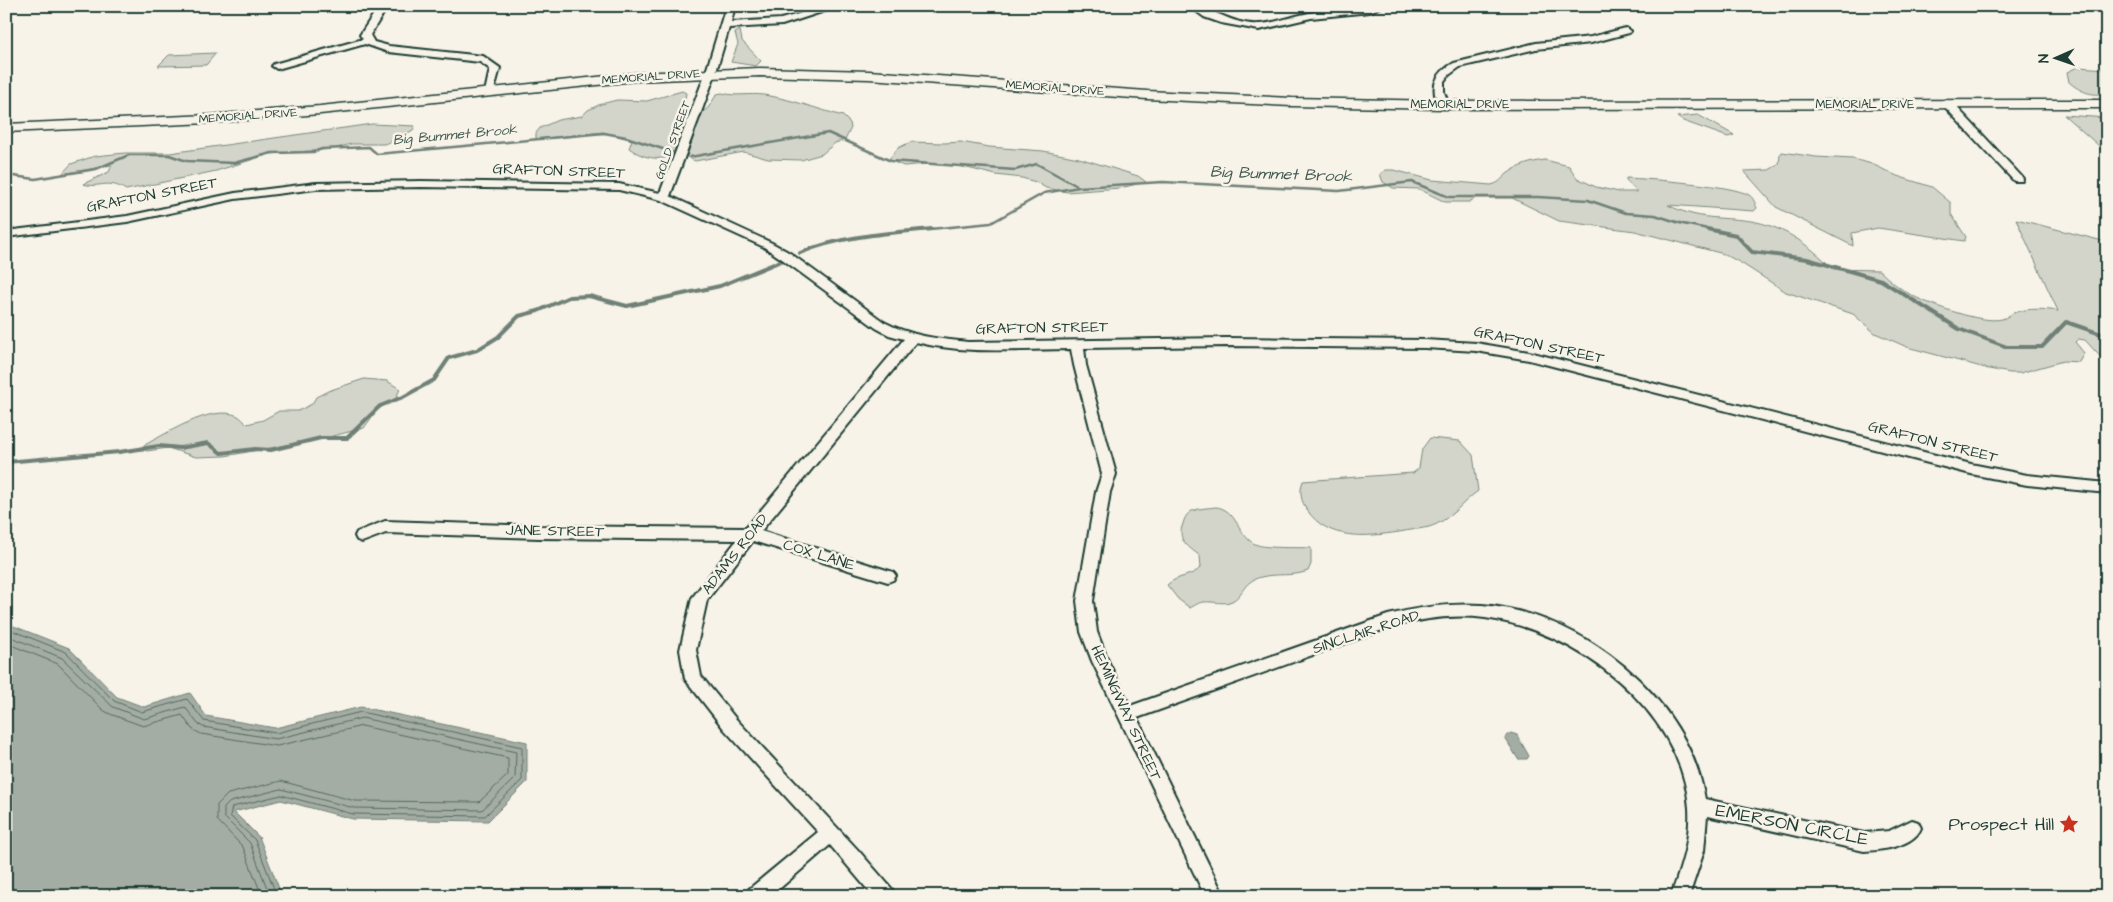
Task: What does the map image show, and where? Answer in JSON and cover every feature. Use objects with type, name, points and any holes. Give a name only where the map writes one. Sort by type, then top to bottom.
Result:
[{"type":"main road","name":"MEMORIAL DRIVE","points":[[6,128],[208,119],[320,110],[626,78],[711,72],[834,73],[1216,99],[1444,105],[2107,104]]},
{"type":"street","points":[[366,41],[366,31],[378,17],[384,6]]},
{"type":"street","name":"GOLD STREET","points":[[664,197],[711,72],[732,6]]},
{"type":"street","points":[[726,25],[782,22],[836,6]]},
{"type":"street","points":[[1193,6],[1207,15],[1259,27],[1311,15],[1370,9],[1378,6]]},
{"type":"street","points":[[1444,105],[1439,88],[1440,77],[1447,70],[1536,46],[1590,40],[1626,31]]},
{"type":"street","points":[[277,66],[366,41],[381,48],[483,59],[495,68],[490,92]]},
{"type":"street","points":[[1948,104],[2018,179]]},
{"type":"street","name":"GRAFTON STREET","points":[[6,234],[127,219],[262,192],[324,186],[417,184],[591,186],[631,189],[664,197],[768,245],[786,256],[880,325],[912,338],[936,343],[968,346],[1268,343],[1426,344],[1476,347],[1529,356],[1970,468],[2027,480],[2107,488]]},
{"type":"street","name":"ADAMS ROAD","points":[[885,896],[832,833],[730,724],[693,679],[688,650],[700,598],[750,534],[912,338]]},
{"type":"street","name":"HEMINGWAY STREET","points":[[1078,344],[1080,365],[1108,474],[1103,492],[1087,586],[1086,617],[1094,646],[1215,896]]},
{"type":"street","name":"JANE STREET","points":[[362,536],[385,527],[539,532],[750,534]]},
{"type":"street","name":"COX LANE","points":[[750,534],[888,576]]},
{"type":"street","name":"SINCLAIR ROAD","points":[[1126,714],[1395,620],[1418,614],[1453,610],[1490,612],[1528,621],[1565,636],[1601,657],[1633,684],[1660,715],[1681,750],[1694,787],[1697,806],[1696,843],[1680,896]]},
{"type":"street","name":"EMERSON CIRCLE","points":[[1697,806],[1864,842],[1884,842],[1897,838],[1912,828]]},
{"type":"street","points":[[756,896],[832,833]]},
{"type":"shaded area","points":[[740,30],[742,41],[761,61],[756,66],[731,62],[738,44],[735,33]]},
{"type":"shaded area","points":[[216,53],[206,65],[158,66],[169,55]]},
{"type":"shaded area","points":[[2078,67],[2107,69],[2107,92],[2102,94],[2087,93],[2069,82],[2067,72]]},
{"type":"shaded area","points":[[682,91],[686,93],[674,156],[657,158],[645,156],[629,148],[632,140],[603,132],[536,139],[536,133],[540,128],[558,120],[582,116],[588,110],[601,104],[617,100],[647,101]]},
{"type":"shaded area","points":[[717,94],[732,95],[764,95],[794,102],[843,116],[850,123],[851,128],[845,140],[835,143],[822,154],[801,160],[768,159],[744,152],[695,161],[687,157],[700,114],[708,108]]},
{"type":"shaded area","points":[[1698,115],[1734,135],[1728,137],[1683,121],[1677,117]]},
{"type":"shaded area","points":[[2064,115],[2107,118],[2107,153]]},
{"type":"shaded area","points":[[372,124],[415,126],[413,130],[394,141],[384,144],[351,144],[333,149],[270,154],[216,171],[126,190],[109,184],[83,184],[109,172],[112,165],[62,174],[71,164],[95,156],[125,153],[170,153]]},
{"type":"shaded area","points":[[911,142],[961,142],[989,147],[1043,151],[1079,158],[1138,176],[1146,182],[1120,188],[1067,192],[1046,188],[1036,182],[1022,178],[996,175],[959,166],[927,164],[904,166],[888,160],[898,148]]},
{"type":"shaded area","points":[[1782,152],[1816,157],[1853,159],[1872,164],[1897,176],[1932,187],[1951,203],[1951,214],[1966,237],[1964,241],[1878,228],[1852,233],[1853,246],[1776,207],[1744,171],[1769,170],[1779,164]]},
{"type":"shaded area","points":[[1545,160],[1569,166],[1577,178],[1596,187],[1619,192],[1637,192],[1626,178],[1690,183],[1740,191],[1752,198],[1757,208],[1754,211],[1668,205],[1696,215],[1769,225],[1803,243],[1833,269],[1879,270],[1913,296],[1944,309],[1982,319],[2002,319],[2026,310],[2043,309],[2058,311],[2016,219],[2107,242],[2107,364],[2085,340],[2078,339],[2075,342],[2084,353],[2079,362],[2063,361],[2020,373],[1989,369],[1907,347],[1875,333],[1853,314],[1786,292],[1724,254],[1635,231],[1559,221],[1512,198],[1476,198],[1469,202],[1445,202],[1419,189],[1393,188],[1383,182],[1380,174],[1386,170],[1394,170],[1432,180],[1491,185],[1521,166]]},
{"type":"shaded area","points":[[364,379],[387,381],[400,389],[396,398],[377,410],[364,428],[321,439],[225,456],[196,457],[168,448],[147,451],[139,448],[201,417],[227,413],[238,416],[247,424],[263,420],[279,411],[298,411],[312,404],[316,397],[328,391]]},
{"type":"shaded area","points":[[1430,438],[1460,441],[1473,455],[1478,491],[1450,516],[1436,524],[1426,528],[1386,534],[1348,534],[1326,527],[1316,520],[1305,507],[1301,493],[1303,481],[1413,473],[1419,468],[1422,449]]},
{"type":"shaded area","points":[[1216,507],[1229,512],[1249,540],[1255,544],[1274,547],[1311,548],[1311,564],[1308,571],[1261,577],[1250,582],[1232,601],[1226,603],[1202,602],[1190,608],[1178,599],[1167,585],[1175,579],[1194,573],[1201,567],[1200,556],[1182,539],[1181,530],[1186,516],[1190,512]]},
{"type":"water","points":[[6,623],[69,648],[117,697],[144,707],[190,693],[206,716],[275,728],[361,707],[527,742],[527,782],[488,821],[353,819],[281,800],[234,812],[259,837],[282,896],[6,896]]},
{"type":"water","points":[[1511,733],[1517,735],[1529,756],[1527,759],[1518,759],[1505,738]]},
{"type":"waterway","name":"Big Bummet Brook","points":[[6,175],[35,179],[96,169],[129,155],[169,155],[187,161],[234,163],[272,153],[313,152],[322,149],[369,147],[377,154],[604,133],[626,137],[672,152]]},
{"type":"waterway","name":"Big Bummet Brook","points":[[690,157],[828,133],[891,161],[1015,170],[1037,164],[1079,187]]},
{"type":"waterway","name":"Big Bummet Brook","points":[[1079,187],[1163,182],[1339,191],[1412,182],[1449,197],[1538,197],[1588,200],[1626,213],[1655,215],[1683,224],[1713,230]]},
{"type":"waterway","points":[[920,230],[991,223],[1044,193],[1079,187]]},
{"type":"waterway","points":[[800,253],[815,247],[848,239],[932,229]]},
{"type":"waterway","name":"Big Bummet Brook","points":[[1707,229],[1736,235],[1752,252],[1807,259],[1881,280],[1959,329],[2007,347],[2042,347],[2066,322],[2107,336]]},
{"type":"waterway","points":[[6,462],[119,452],[159,446],[180,448],[208,443],[221,453],[255,449],[271,450],[321,438],[347,438],[380,406],[403,397],[434,380],[449,358],[477,350],[498,337],[519,316],[538,311],[569,297],[589,296],[627,306],[720,286],[781,261]]},
{"type":"place","name":"Prospect Hill","points":[[2069,824]]}]
